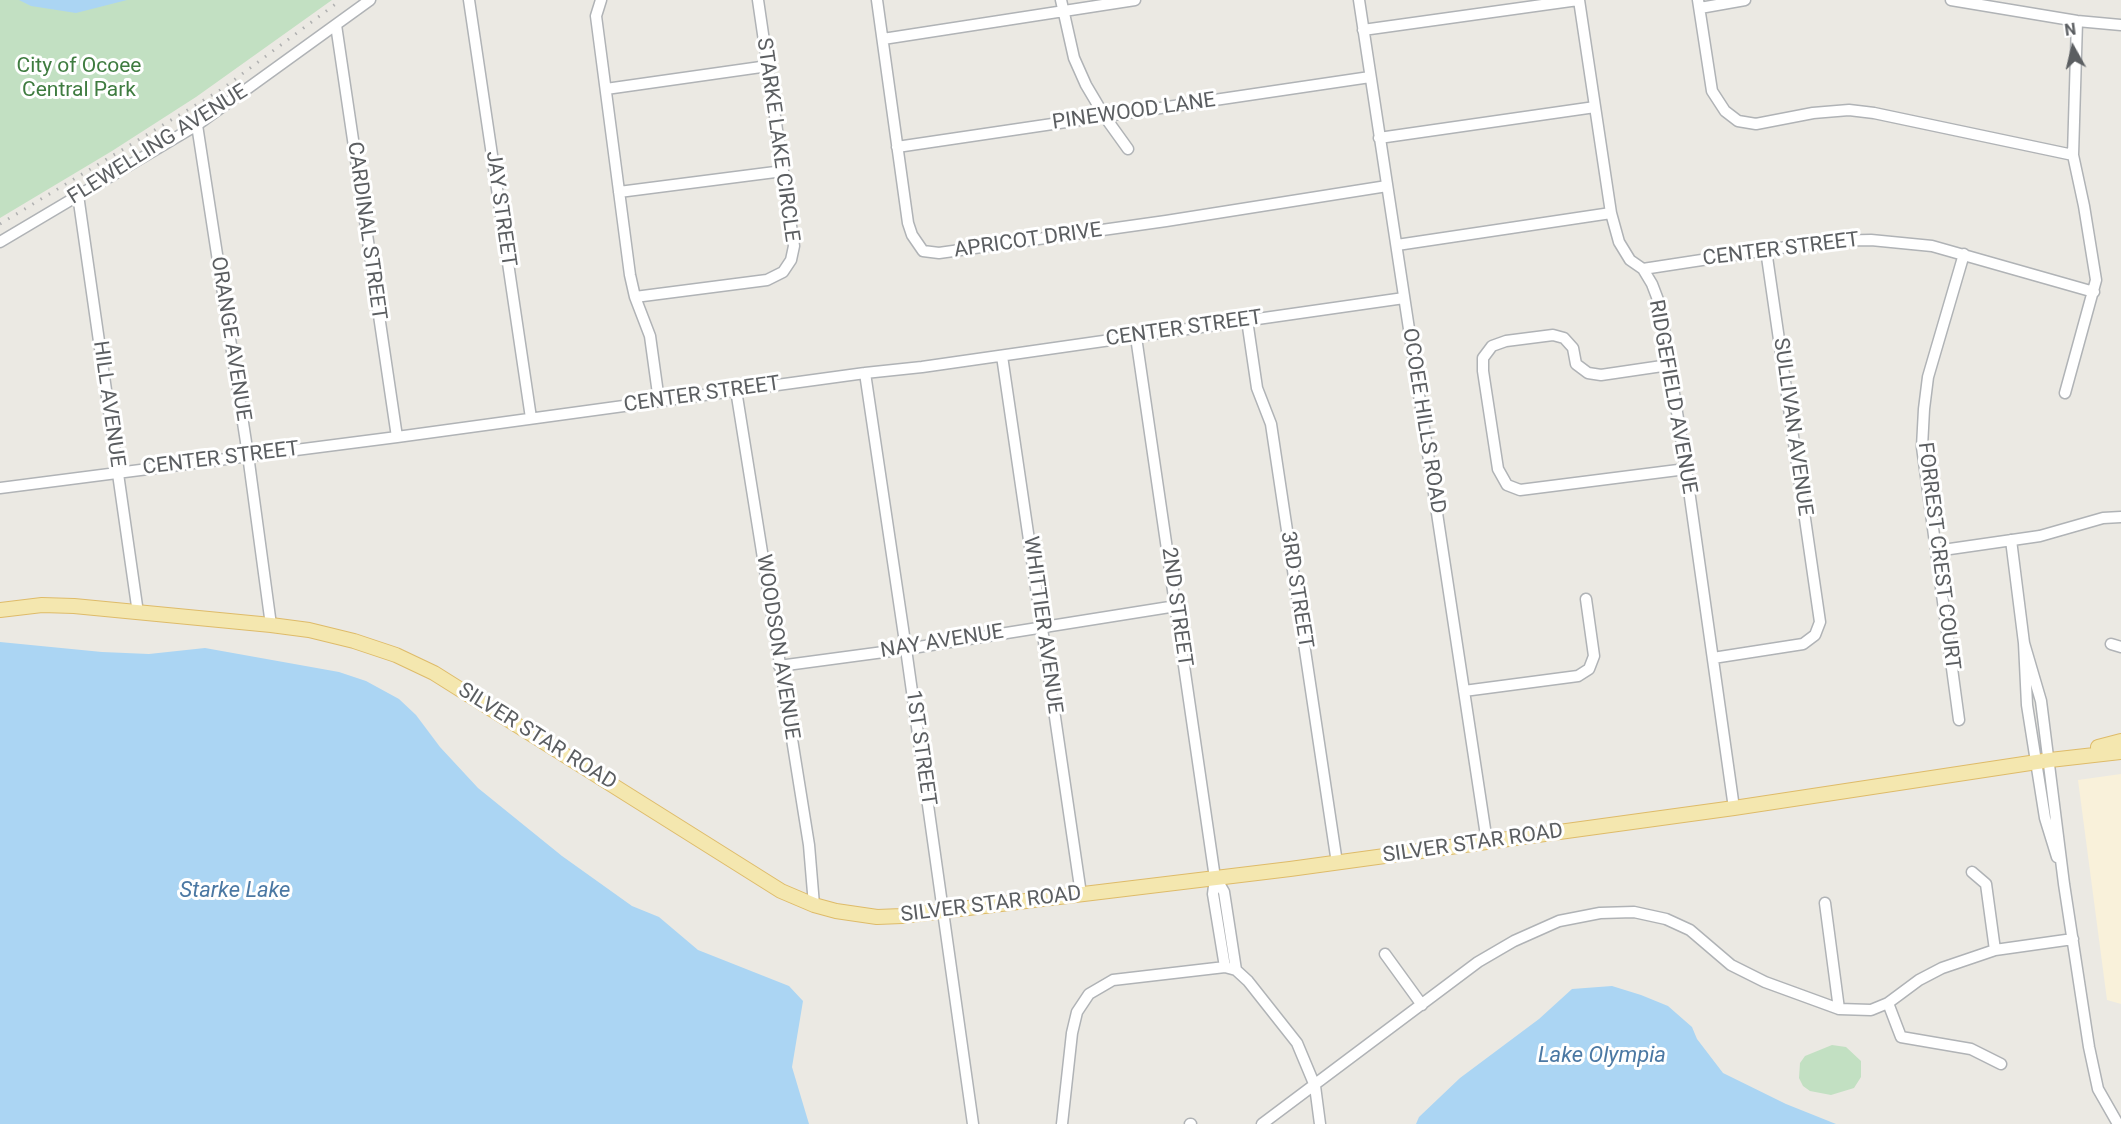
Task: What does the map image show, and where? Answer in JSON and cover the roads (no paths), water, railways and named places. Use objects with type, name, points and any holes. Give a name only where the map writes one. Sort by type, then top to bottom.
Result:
[{"type":"main road","name":"SILVER STAR ROAD","points":[[0,610],[42,605],[74,606],[271,625],[309,630],[354,641],[396,655],[435,672],[759,879],[814,905],[839,912],[877,917],[943,911],[1337,862],[1734,808],[2049,760],[2121,752]]},
{"type":"main road","name":"SILVER STAR ROAD","points":[[2049,760],[2121,741]]},
{"type":"street","name":"FLEWELLING AVENUE","points":[[0,242],[197,125],[370,0]]},
{"type":"street","name":"JAY STREET","points":[[469,0],[531,418]]},
{"type":"street","points":[[601,0],[596,16],[630,275],[650,336],[659,401]]},
{"type":"street","name":"STARKE LAKE CIRCLE","points":[[636,297],[767,280],[783,272],[791,260],[794,246],[758,0]]},
{"type":"street","name":"APRICOT DRIVE","points":[[877,0],[908,223],[912,235],[923,251],[939,253],[1166,221],[1387,186]]},
{"type":"street","points":[[883,39],[1062,5],[1135,0]]},
{"type":"street","name":"OCOEE HILLS ROAD","points":[[1359,0],[1486,842]]},
{"type":"street","points":[[1363,30],[1579,0]]},
{"type":"street","name":"RIDGEFIELD AVENUE","points":[[1579,0],[1611,213],[1619,242],[1626,255],[1643,269],[1660,305],[1686,469],[1734,808]]},
{"type":"street","points":[[1745,0],[1699,4],[1712,91],[1725,111],[1738,122],[1756,124],[1813,113],[1849,110],[1874,112],[2073,155]]},
{"type":"street","points":[[1951,0],[2077,21],[2121,25]]},
{"type":"street","points":[[1062,5],[1074,58],[1086,85],[1128,149]]},
{"type":"street","points":[[2065,393],[2096,280],[2091,242],[2073,155],[2077,21]]},
{"type":"street","name":"CARDINAL STREET","points":[[336,25],[397,437]]},
{"type":"street","points":[[606,89],[768,66]]},
{"type":"street","name":"PINEWOOD LANE","points":[[897,147],[1370,77]]},
{"type":"street","points":[[1379,138],[1595,107]]},
{"type":"street","name":"ORANGE AVENUE","points":[[197,125],[248,455],[271,625]]},
{"type":"street","points":[[619,192],[783,171]]},
{"type":"street","name":"HILL AVENUE","points":[[78,195],[138,613]]},
{"type":"street","points":[[1396,244],[1611,213]]},
{"type":"street","name":"CENTER STREET","points":[[1643,269],[1826,241],[1871,240],[1932,246],[2094,292]]},
{"type":"street","name":"SULLIVAN AVENUE","points":[[1713,658],[1803,644],[1815,635],[1820,622],[1766,250]]},
{"type":"street","name":"FORREST CREST COURT","points":[[1959,720],[1922,447],[1928,377],[1964,254]]},
{"type":"street","name":"CENTER STREET","points":[[0,488],[1002,356],[1404,298]]},
{"type":"street","name":"3RD STREET","points":[[1247,320],[1257,388],[1271,424],[1337,862]]},
{"type":"street","points":[[1669,365],[1601,375],[1588,373],[1576,364],[1573,348],[1564,338],[1552,335],[1506,341],[1492,346],[1484,358],[1483,371],[1498,469],[1507,485],[1520,490],[1686,469]]},
{"type":"street","name":"2ND STREET","points":[[1136,337],[1215,878]]},
{"type":"street","name":"WHITTIER AVENUE","points":[[1002,356],[1081,894]]},
{"type":"street","name":"1ST STREET","points":[[865,373],[973,1124]]},
{"type":"street","name":"WOODSON AVENUE","points":[[736,390],[809,845],[814,905]]},
{"type":"street","points":[[1936,550],[2040,536],[2103,518],[2121,517]]},
{"type":"street","points":[[2011,540],[2024,643],[2027,705],[2035,762],[2045,818],[2064,884]]},
{"type":"street","points":[[1464,691],[1578,676],[1589,669],[1594,656],[1586,599]]},
{"type":"street","name":"NAY AVENUE","points":[[779,666],[1176,606]]},
{"type":"street","points":[[2024,643],[2042,701],[2064,884],[2089,1047],[2098,1089],[2118,1124]]},
{"type":"street","points":[[1972,872],[1986,884],[1995,950]]},
{"type":"street","points":[[1215,878],[1214,894],[1224,967]]},
{"type":"street","points":[[1215,878],[1224,892],[1236,970]]},
{"type":"street","points":[[1825,903],[1839,1009]]},
{"type":"street","points":[[1262,1124],[1478,962],[1514,941],[1559,921],[1600,913],[1634,912],[1666,919],[1690,930],[1731,965],[1765,982],[1839,1009],[1871,1010],[1888,1003],[1919,980],[1942,968],[1995,950],[2073,939]]},
{"type":"street","points":[[1385,954],[1422,1005]]},
{"type":"street","points":[[1062,1124],[1072,1033],[1077,1012],[1089,994],[1113,980],[1224,967],[1236,970],[1248,981],[1297,1044],[1315,1086],[1320,1124]]},
{"type":"street","points":[[1888,1003],[1901,1037],[1971,1049],[2001,1064]]},
{"type":"water","points":[[19,0],[127,0],[76,13],[31,6]]},
{"type":"water","name":"Starke Lake","points":[[0,642],[149,654],[205,648],[339,672],[366,681],[399,699],[416,715],[440,747],[478,788],[562,856],[632,906],[659,917],[698,950],[789,986],[803,1001],[792,1067],[809,1124],[0,1124]]},
{"type":"water","name":"Lake Olympia","points":[[1612,986],[1668,1006],[1692,1027],[1697,1039],[1723,1073],[1786,1104],[1836,1124],[1416,1124],[1419,1117],[1460,1078],[1539,1019],[1572,989]]},
{"type":"railway","points":[[0,224],[222,89],[341,0]]},
{"type":"park label","name":"City of Ocoee Central Park","points":[[79,79]]}]
